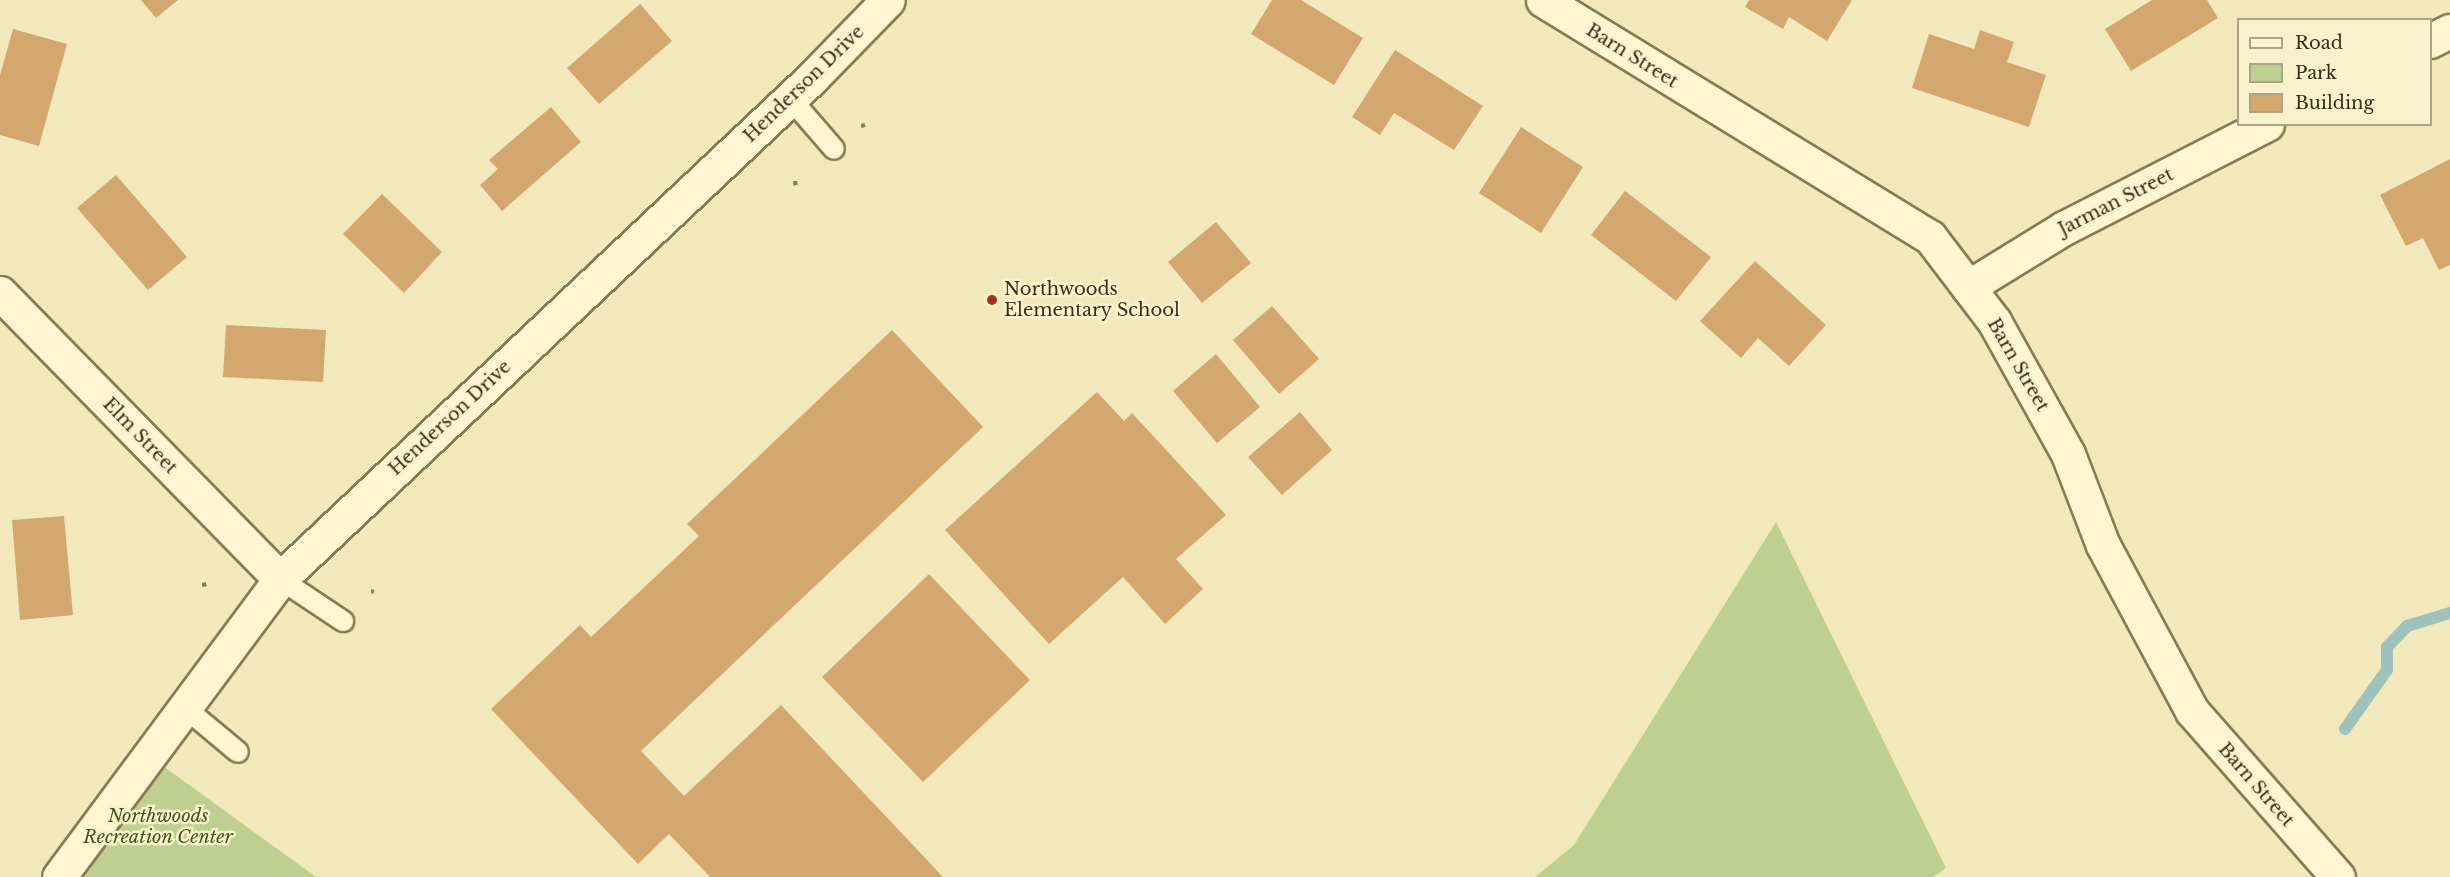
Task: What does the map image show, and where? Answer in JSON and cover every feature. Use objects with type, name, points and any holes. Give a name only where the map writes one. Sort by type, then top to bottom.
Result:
[{"type":"street","name":"Henderson Drive","points":[[59,877],[280,579],[790,98],[888,0]]},
{"type":"street","name":"Barn Street","points":[[1543,0],[1930,237],[1994,321],[2068,453],[2103,545],[2192,711],[2338,877]]},
{"type":"street","points":[[2432,40],[2450,31]]},
{"type":"street","name":"Jarman Street","points":[[1968,287],[2064,228],[2263,126]]},
{"type":"street","name":"Elm Street","points":[[0,292],[280,579]]},
{"type":"lane","points":[[790,98],[834,149]]},
{"type":"lane","points":[[280,579],[343,621]]},
{"type":"lane","points":[[184,707],[238,752]]},
{"type":"path","points":[[795,181],[796,187]]},
{"type":"green space","points":[[1776,522],[1946,868],[1933,877],[1535,877],[1574,845]]},
{"type":"green space","name":"Northwoods Recreation Center","points":[[148,755],[316,877],[59,877]]},
{"type":"building","points":[[141,0],[178,0],[156,18]]},
{"type":"building","points":[[1272,0],[1301,0],[1363,38],[1334,85],[1251,34]]},
{"type":"building","points":[[1749,0],[1852,0],[1827,41],[1789,17],[1783,29],[1745,7]]},
{"type":"building","points":[[2152,0],[2207,0],[2218,18],[2131,71],[2105,29]]},
{"type":"building","points":[[640,4],[672,41],[599,104],[567,68]]},
{"type":"building","points":[[13,29],[67,44],[39,146],[0,135],[0,75]]},
{"type":"building","points":[[1980,30],[2014,42],[2007,62],[2046,75],[2029,127],[1912,88],[1929,34],[1974,49]]},
{"type":"building","points":[[1395,50],[1483,106],[1454,150],[1394,113],[1380,135],[1352,117]]},
{"type":"building","points":[[551,107],[581,142],[502,211],[480,185],[498,169],[489,160]]},
{"type":"building","points":[[1521,127],[1583,167],[1541,233],[1479,193]]},
{"type":"building","points":[[2450,159],[2450,265],[2439,270],[2423,238],[2406,246],[2380,195]]},
{"type":"building","points":[[116,175],[187,257],[148,290],[77,208]]},
{"type":"building","points":[[1625,191],[1711,257],[1676,301],[1591,235]]},
{"type":"building","points":[[382,194],[442,252],[404,293],[343,234]]},
{"type":"building","points":[[1216,222],[1251,263],[1202,303],[1168,262]]},
{"type":"building","points":[[1755,261],[1826,325],[1789,366],[1758,338],[1741,358],[1700,321]]},
{"type":"building","points":[[1272,306],[1319,359],[1279,394],[1233,340]]},
{"type":"building","points":[[226,325],[326,330],[323,382],[223,377]]},
{"type":"building","points":[[892,330],[983,427],[641,751],[684,796],[781,705],[943,877],[710,877],[669,834],[638,864],[491,709],[580,625],[591,637],[699,536],[687,524]]},
{"type":"building","points":[[1216,354],[1260,407],[1217,443],[1173,391]]},
{"type":"building","points":[[1097,392],[1124,421],[1132,413],[1226,515],[1176,559],[1203,589],[1165,624],[1123,577],[1049,644],[945,530]]},
{"type":"building","points":[[1300,412],[1332,450],[1282,495],[1248,457]]},
{"type":"building","points":[[64,516],[73,615],[20,620],[12,520]]},
{"type":"building","points":[[929,574],[1030,680],[923,782],[822,677]]},
{"type":"waterway","points":[[2345,729],[2387,670],[2387,647],[2407,626],[2450,613]]},
{"type":"place","name":"Northwoods Elementary School","points":[[992,300]]}]
